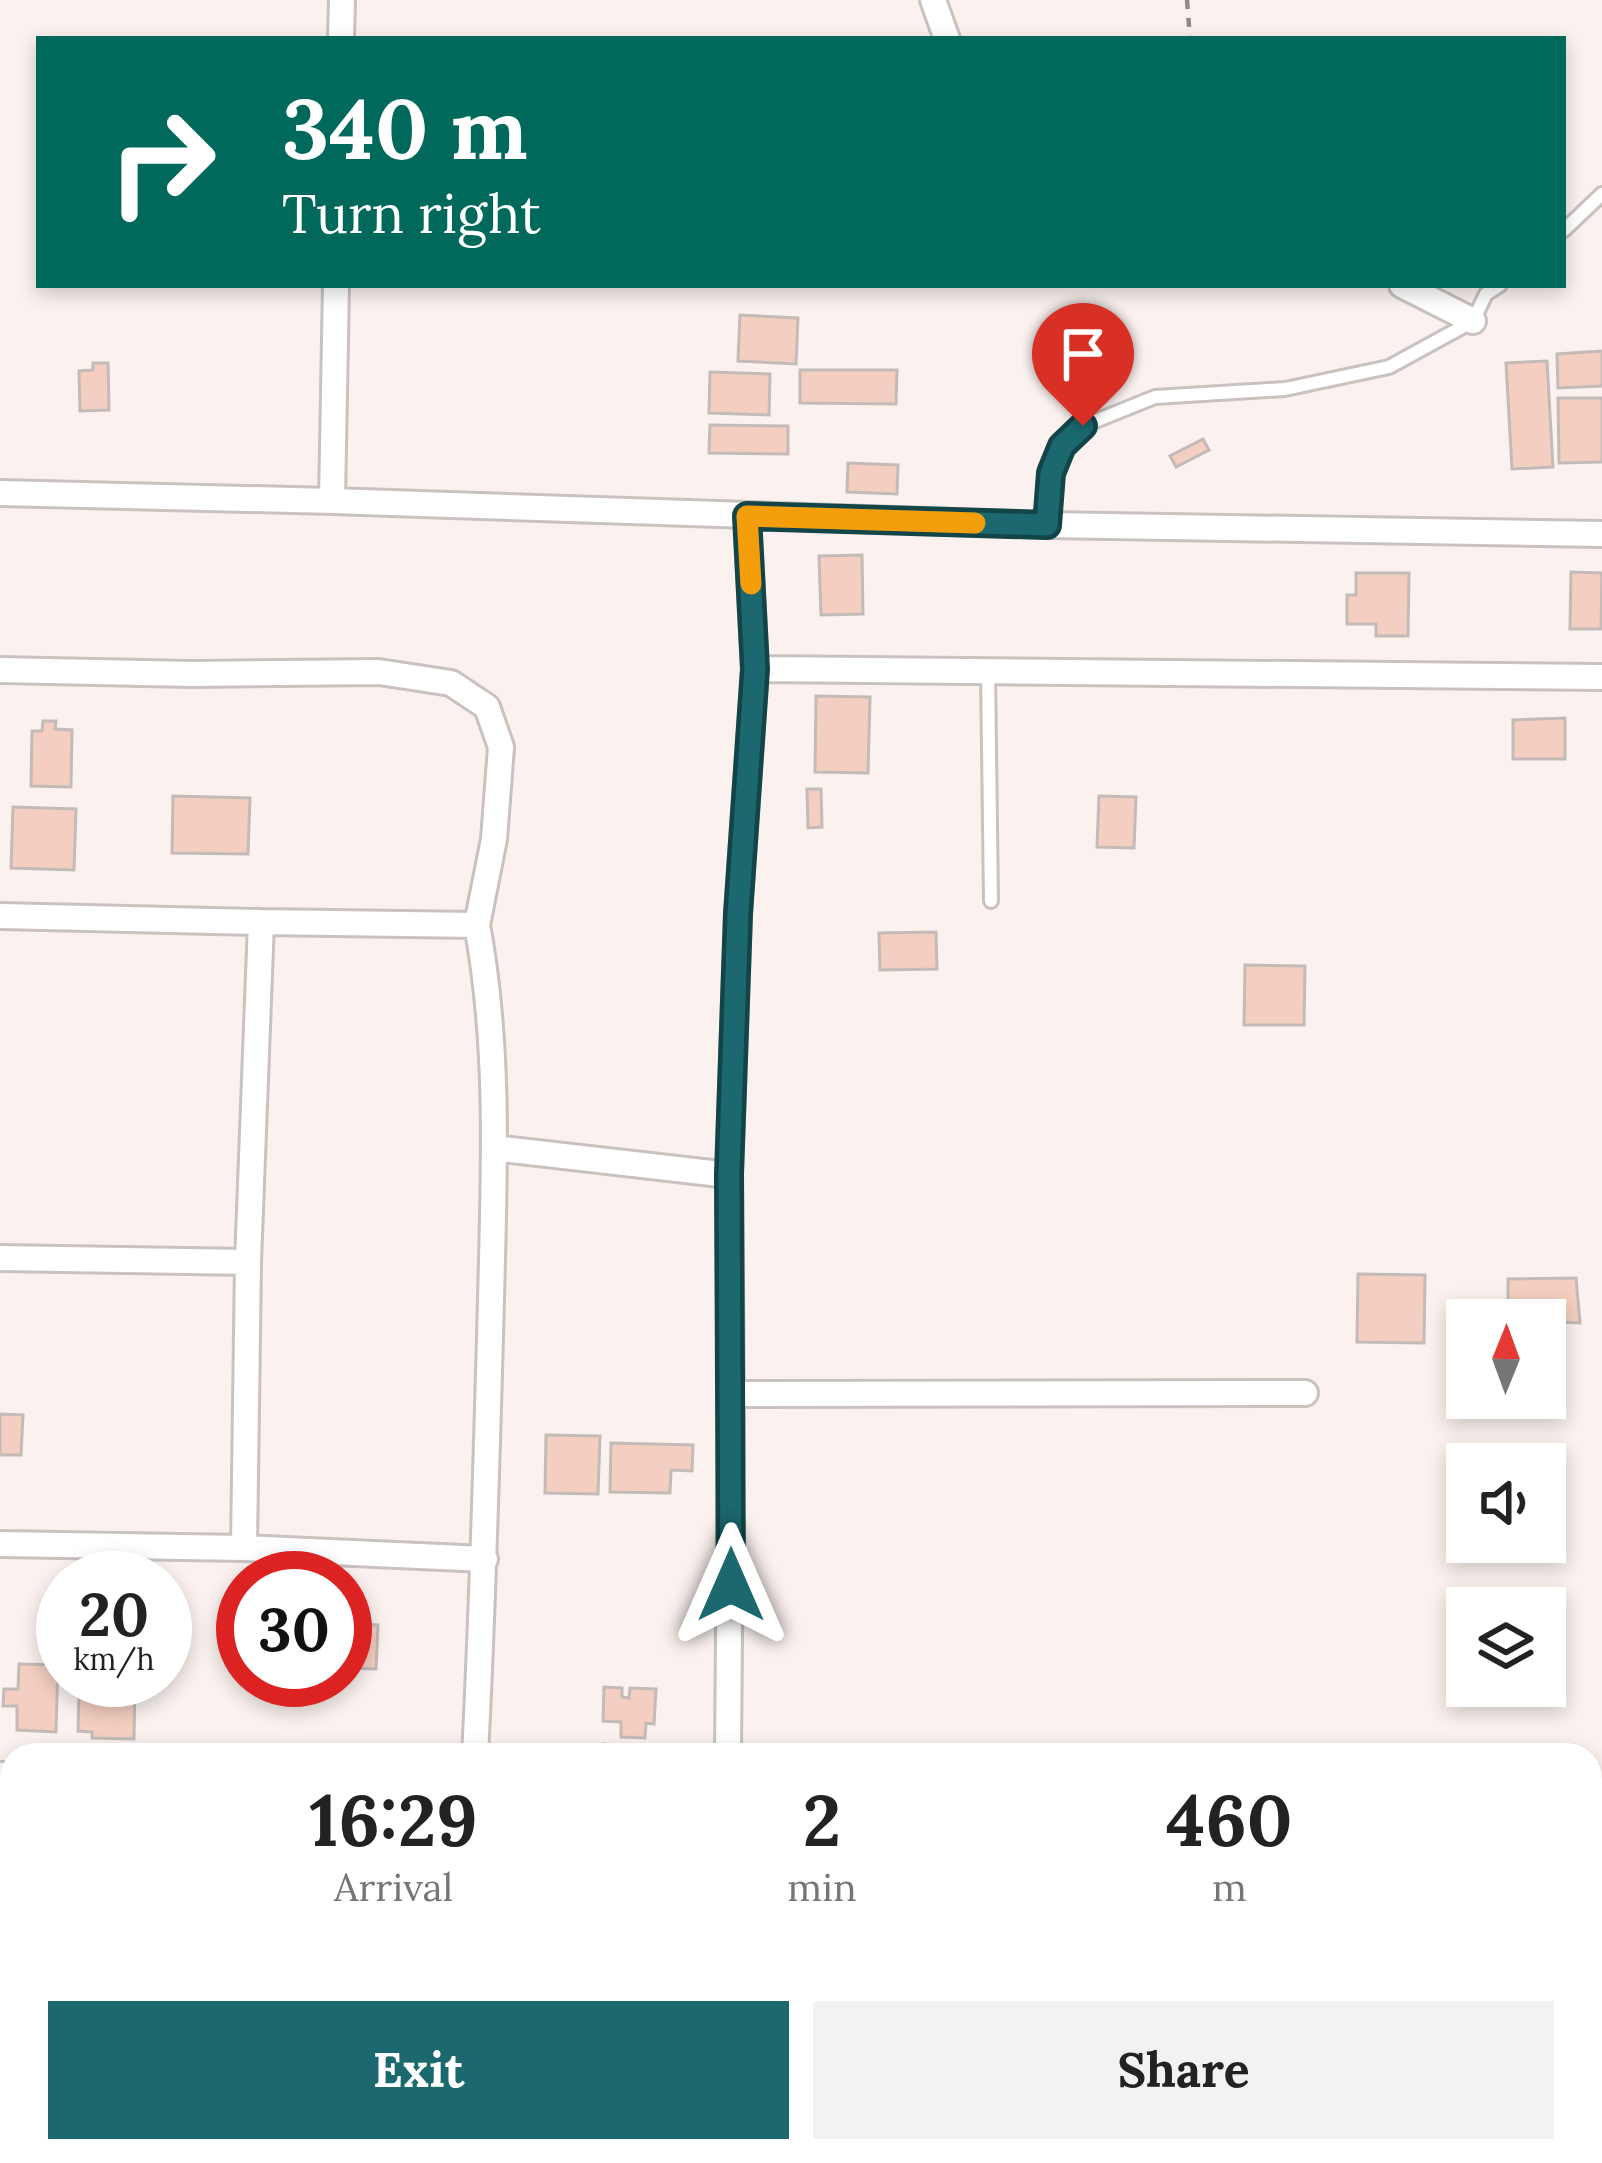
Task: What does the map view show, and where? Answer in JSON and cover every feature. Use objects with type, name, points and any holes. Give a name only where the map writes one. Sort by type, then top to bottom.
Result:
[{"type":"street","points":[[341,36],[342,0]]},
{"type":"street","points":[[933,0],[945,36]]},
{"type":"street","points":[[332,501],[336,288]]},
{"type":"street","points":[[1408,288],[1473,321]]},
{"type":"street","points":[[0,494],[1047,525],[1602,534]]},
{"type":"street","points":[[728,1743],[729,1174],[738,914],[755,669],[747,516]]},
{"type":"street","points":[[755,669],[1602,677]]},
{"type":"street","points":[[0,670],[379,672],[452,683],[487,707],[501,747],[494,839],[477,925],[488,986],[494,1148],[485,1558],[476,1743]]},
{"type":"street","points":[[0,916],[477,925]]},
{"type":"street","points":[[244,1549],[260,922]]},
{"type":"street","points":[[494,1148],[729,1174]]},
{"type":"street","points":[[0,1258],[248,1262]]},
{"type":"street","points":[[731,1394],[1305,1393]]},
{"type":"street","points":[[0,1544],[485,1558]]},
{"type":"lane","points":[[1566,228],[1602,194]]},
{"type":"lane","points":[[1047,525],[1051,473],[1062,446],[1083,426],[1155,397],[1285,389],[1389,367],[1473,321],[1486,294],[1495,288]]},
{"type":"lane","points":[[988,672],[991,901]]},
{"type":"path","points":[[1187,0],[1190,36]]},
{"type":"building","points":[[740,315],[798,318],[796,364],[738,361]]},
{"type":"building","points":[[1602,351],[1602,386],[1558,388],[1557,354]]},
{"type":"building","points":[[1547,361],[1553,467],[1512,469],[1506,363]]},
{"type":"building","points":[[93,363],[108,363],[109,410],[80,411],[79,371],[93,370]]},
{"type":"building","points":[[800,370],[897,370],[896,404],[800,403]]},
{"type":"building","points":[[710,372],[770,374],[769,415],[709,413]]},
{"type":"building","points":[[1558,398],[1602,398],[1602,462],[1559,463]]},
{"type":"building","points":[[710,425],[788,426],[788,454],[709,453]]},
{"type":"building","points":[[1203,439],[1209,450],[1176,467],[1170,456]]},
{"type":"building","points":[[848,463],[898,465],[897,494],[847,492]]},
{"type":"building","points":[[862,555],[863,614],[821,615],[819,556]]},
{"type":"building","points":[[1571,572],[1602,573],[1601,629],[1570,629]]},
{"type":"building","points":[[1356,573],[1409,573],[1408,636],[1376,636],[1376,624],[1347,624],[1347,595],[1356,595]]},
{"type":"building","points":[[816,696],[870,697],[868,773],[815,772]]},
{"type":"building","points":[[1565,718],[1565,759],[1513,759],[1513,720]]},
{"type":"building","points":[[43,721],[56,721],[55,729],[72,730],[71,787],[31,786],[32,731],[42,731]]},
{"type":"building","points":[[807,789],[821,789],[822,827],[808,828]]},
{"type":"building","points":[[173,796],[250,798],[248,854],[172,853]]},
{"type":"building","points":[[1099,796],[1136,797],[1134,848],[1097,847]]},
{"type":"building","points":[[13,807],[76,809],[74,870],[11,868]]},
{"type":"building","points":[[936,932],[937,969],[880,970],[879,933]]},
{"type":"building","points":[[1245,965],[1305,966],[1304,1025],[1244,1025]]},
{"type":"building","points":[[1358,1274],[1425,1275],[1424,1343],[1357,1342]]},
{"type":"building","points":[[1576,1278],[1580,1323],[1566,1322],[1566,1299],[1508,1299],[1508,1279]]},
{"type":"building","points":[[0,1414],[23,1415],[21,1455],[0,1455]]},
{"type":"building","points":[[546,1435],[600,1436],[598,1494],[545,1493]]},
{"type":"building","points":[[611,1443],[693,1445],[692,1471],[671,1470],[670,1493],[610,1492]]},
{"type":"building","points":[[372,1625],[378,1625],[376,1669],[372,1669]]},
{"type":"building","points":[[19,1664],[36,1664],[36,1707],[57,1707],[56,1732],[17,1730],[17,1706],[3,1706],[4,1689],[18,1689]]},
{"type":"building","points":[[604,1687],[622,1688],[622,1697],[629,1698],[630,1688],[656,1689],[654,1724],[646,1723],[645,1738],[621,1737],[621,1722],[603,1721]]},
{"type":"building","points":[[79,1707],[135,1707],[134,1739],[92,1738],[92,1732],[78,1731]]},
{"type":"slow traffic","points":[[751,584],[747,516],[975,523]]},
{"type":"route","points":[[731,1585],[729,1174],[738,914],[755,669],[747,516],[1047,525],[1051,473],[1062,446],[1083,426]]}]
